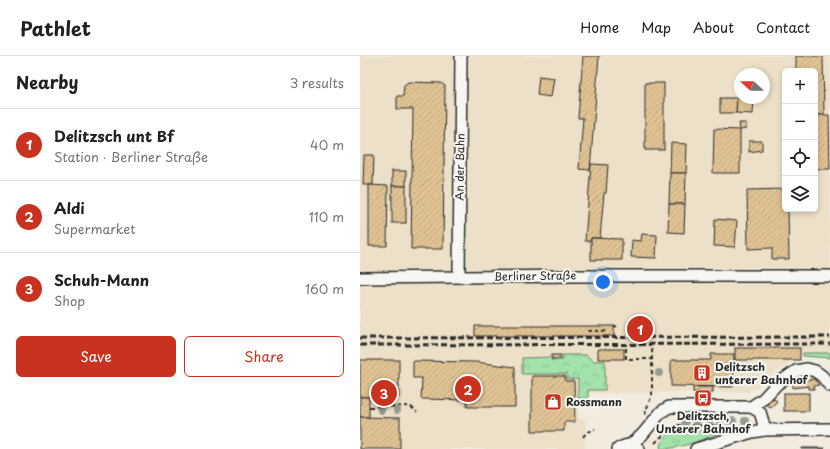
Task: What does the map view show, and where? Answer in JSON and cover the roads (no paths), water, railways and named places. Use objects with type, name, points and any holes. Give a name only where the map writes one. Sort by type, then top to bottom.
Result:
[{"type":"street","name":"An der Bahn","points":[[458,277],[460,56]]},
{"type":"street","name":"Berliner Straße","points":[[360,278],[830,276]]},
{"type":"street","points":[[618,449],[622,447],[634,447],[642,434],[661,412],[670,408],[751,406],[763,399],[778,384],[796,371],[807,369],[815,371],[822,376],[830,386]]},
{"type":"street","points":[[751,406],[760,412],[764,430]]},
{"type":"street","points":[[696,449],[752,432],[764,430],[830,429]]},
{"type":"railway","points":[[360,338],[830,337]]},
{"type":"railway","points":[[360,345],[830,344]]},
{"type":"place","name":"Delitzsch unt Bf","points":[[640,329]]},
{"type":"place","name":"Delitzsch unterer Bahnhof","points":[[702,373]]},
{"type":"place","name":"Aldi","points":[[468,389]]},
{"type":"place","name":"Schuh-Mann","points":[[384,393]]},
{"type":"place","name":"Delitzsch, Unterer Bahnhof","points":[[703,398]]},
{"type":"place","name":"Rossmann","points":[[553,402]]}]
